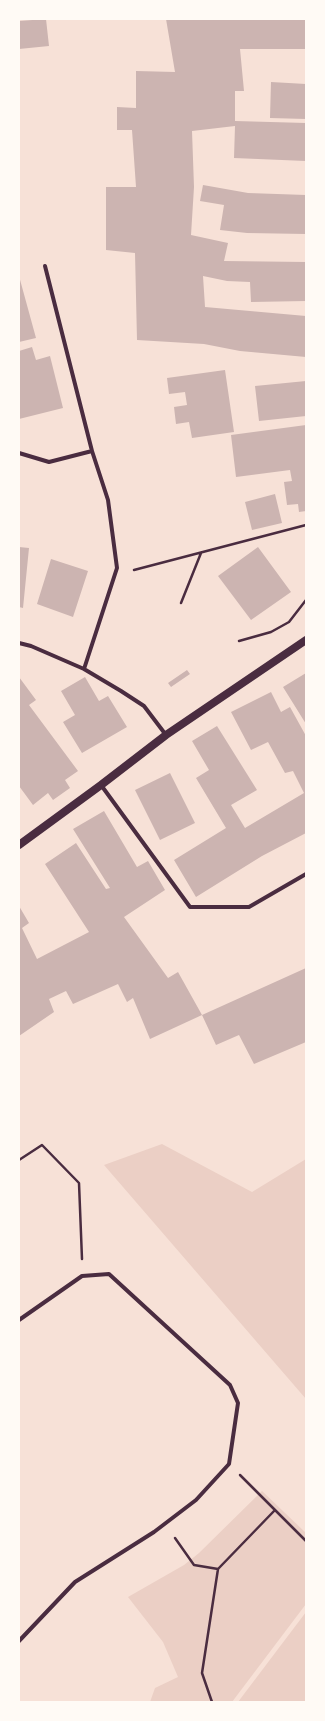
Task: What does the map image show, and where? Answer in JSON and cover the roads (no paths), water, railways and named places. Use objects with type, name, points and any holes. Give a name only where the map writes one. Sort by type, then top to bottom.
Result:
[{"type":"main road","points":[[19,844],[101,785],[166,735],[306,640]]},
{"type":"street","points":[[45,266],[92,451],[108,500],[117,568],[84,670]]},
{"type":"street","points":[[19,453],[49,462],[92,451]]},
{"type":"street","points":[[19,643],[31,646],[84,670],[144,706],[166,735]]},
{"type":"street","points":[[101,785],[190,906],[249,907],[306,874]]},
{"type":"street","points":[[19,1320],[82,1276],[109,1274],[230,1385],[238,1403],[229,1464],[196,1500],[165,1524],[75,1582],[19,1641]]}]
